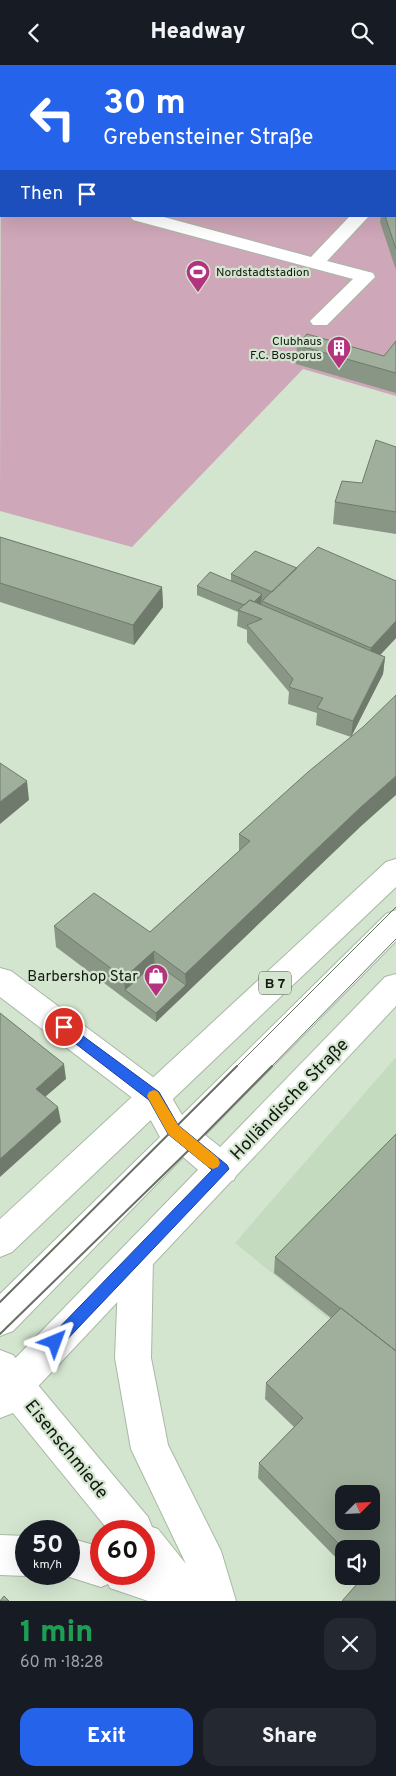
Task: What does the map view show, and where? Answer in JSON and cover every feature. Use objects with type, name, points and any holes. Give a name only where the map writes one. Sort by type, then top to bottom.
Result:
[{"type":"main road","points":[[143,217],[366,277],[320,321]]},
{"type":"main road","points":[[315,263],[359,217]]},
{"type":"main road","name":"B 7","points":[[0,1241],[396,870]]},
{"type":"main road","points":[[0,1319],[396,922]]},
{"type":"main road","points":[[0,980],[154,1096],[173,1129],[222,1169]]},
{"type":"main road","name":"Holländische Straße","points":[[5,1384],[136,1257],[396,986]]},
{"type":"main road","points":[[136,1257],[133,1358],[150,1449],[207,1565],[196,1597]]},
{"type":"main road","name":"Eisenschmiede","points":[[5,1384],[124,1520]]},
{"type":"main road","points":[[155,1554],[196,1597]]},
{"type":"main road","points":[[0,1555],[15,1556]]},
{"type":"main road","points":[[155,1584],[196,1597]]},
{"type":"shaded area","name":"Nordstadtstadion","points":[[1,217],[396,217],[396,396],[303,369],[132,547],[0,511]]},
{"type":"shaded area","points":[[396,1057],[396,1374],[235,1243]]},
{"type":"building","points":[[385,217],[396,217],[396,249]]},
{"type":"building","points":[[307,334],[384,356],[396,341],[396,373],[297,345]]},
{"type":"building","points":[[376,440],[396,447],[396,512],[335,502],[342,481],[362,483]]},
{"type":"building","points":[[0,537],[162,587],[133,625],[0,583]]},
{"type":"building","points":[[318,547],[396,581],[396,621],[371,648],[262,601]]},
{"type":"building","points":[[255,551],[297,568],[272,592],[231,574]]},
{"type":"building","points":[[210,572],[262,594],[254,602],[250,600],[244,605],[197,586]]},
{"type":"building","points":[[250,600],[385,657],[353,721],[317,708],[323,698],[289,687],[293,679],[247,625],[262,619],[238,610]]},
{"type":"building","points":[[396,695],[396,776],[185,974],[154,951],[124,978],[54,926],[94,893],[150,932],[250,841],[239,834],[308,772],[363,727]]},
{"type":"building","points":[[0,763],[27,781],[0,802]]},
{"type":"building","name":"Barbershop Star","points":[[155,963],[186,985],[156,1013],[125,990]]},
{"type":"building","points":[[0,1013],[64,1064],[36,1089],[58,1107],[0,1159]]},
{"type":"building","points":[[396,1134],[396,1351],[275,1257]]},
{"type":"building","points":[[341,1308],[396,1351],[396,1601],[342,1601],[356,1585],[380,1585],[380,1540],[335,1540],[259,1463],[303,1418],[266,1383]]},
{"type":"building","points":[[4,1596],[9,1601],[0,1601]]},
{"type":"tram line","points":[[237,1066],[396,907]]},
{"type":"tram line","points":[[271,1067],[396,939]]},
{"type":"tram line","points":[[0,1302],[237,1066]]},
{"type":"tram line","points":[[0,1334],[193,1146],[272,1066]]},
{"type":"slow traffic","points":[[154,1096],[173,1129],[213,1163]]},
{"type":"place","name":"Nordstadtstadion","points":[[198,293]]},
{"type":"place","name":"Clubhaus F.C. Bosporus","points":[[339,369]]},
{"type":"place","name":"Barbershop Star","points":[[156,997]]},
{"type":"route","points":[[55,1342],[222,1169],[173,1129],[154,1096],[64,1027]]}]
